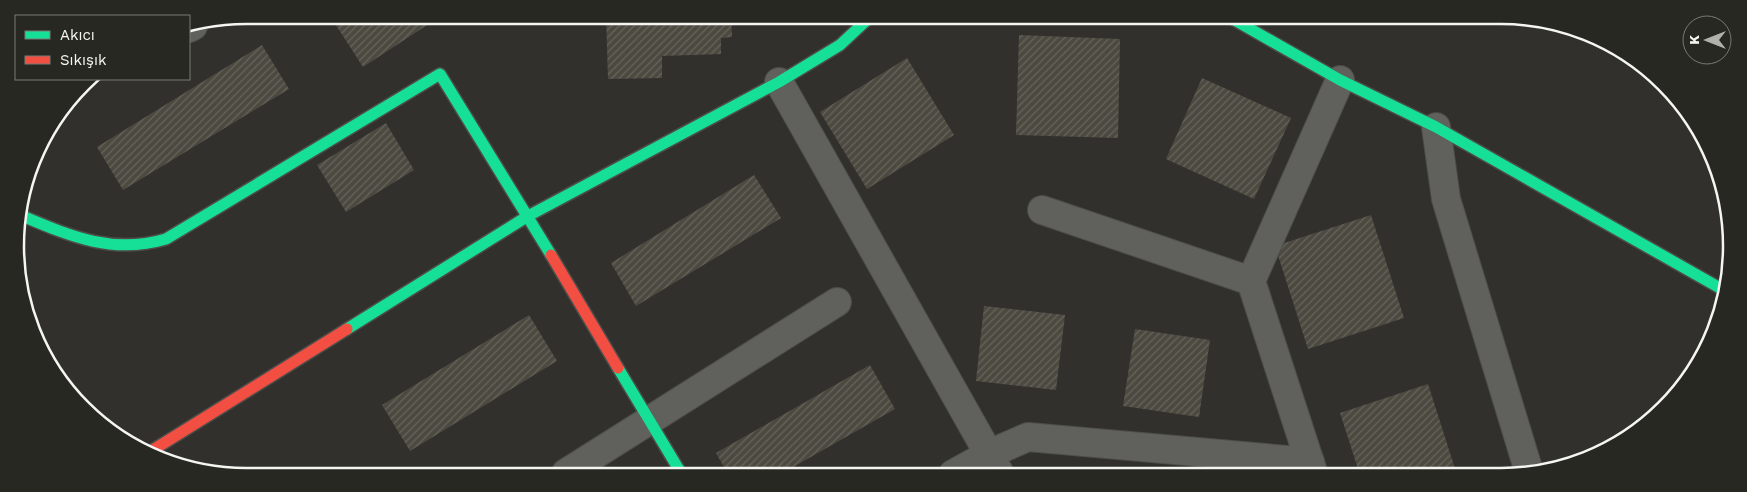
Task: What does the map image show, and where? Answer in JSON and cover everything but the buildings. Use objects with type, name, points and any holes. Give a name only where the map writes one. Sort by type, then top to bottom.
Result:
[{"type":"street","points":[[154,448],[528,216],[779,82],[840,45],[862,24]]},
{"type":"street","points":[[1241,24],[1340,80],[1436,127],[1719,288]]},
{"type":"street","points":[[26,218],[57,230],[108,245],[139,246],[166,239],[440,74],[528,216],[677,468]]},
{"type":"street","points":[[978,468],[994,464],[1028,437],[1312,468],[1251,281],[1340,80]]},
{"type":"street","points":[[779,82],[994,464]]},
{"type":"street","points":[[1436,127],[1446,199],[1527,466]]},
{"type":"street","points":[[1042,210],[1251,281]]},
{"type":"street","points":[[574,468],[837,302]]},
{"type":"traffic: fast","points":[[347,329],[528,216],[779,82],[840,45],[862,24]]},
{"type":"traffic: fast","points":[[1242,24],[1340,80],[1436,127],[1719,288]]},
{"type":"traffic: fast","points":[[26,217],[74,236],[109,244],[127,245],[166,239],[440,74],[551,255]]},
{"type":"traffic: fast","points":[[618,368],[678,468]]},
{"type":"traffic: jam","points":[[551,255],[618,368]]},
{"type":"traffic: jam","points":[[155,448],[347,329]]}]
